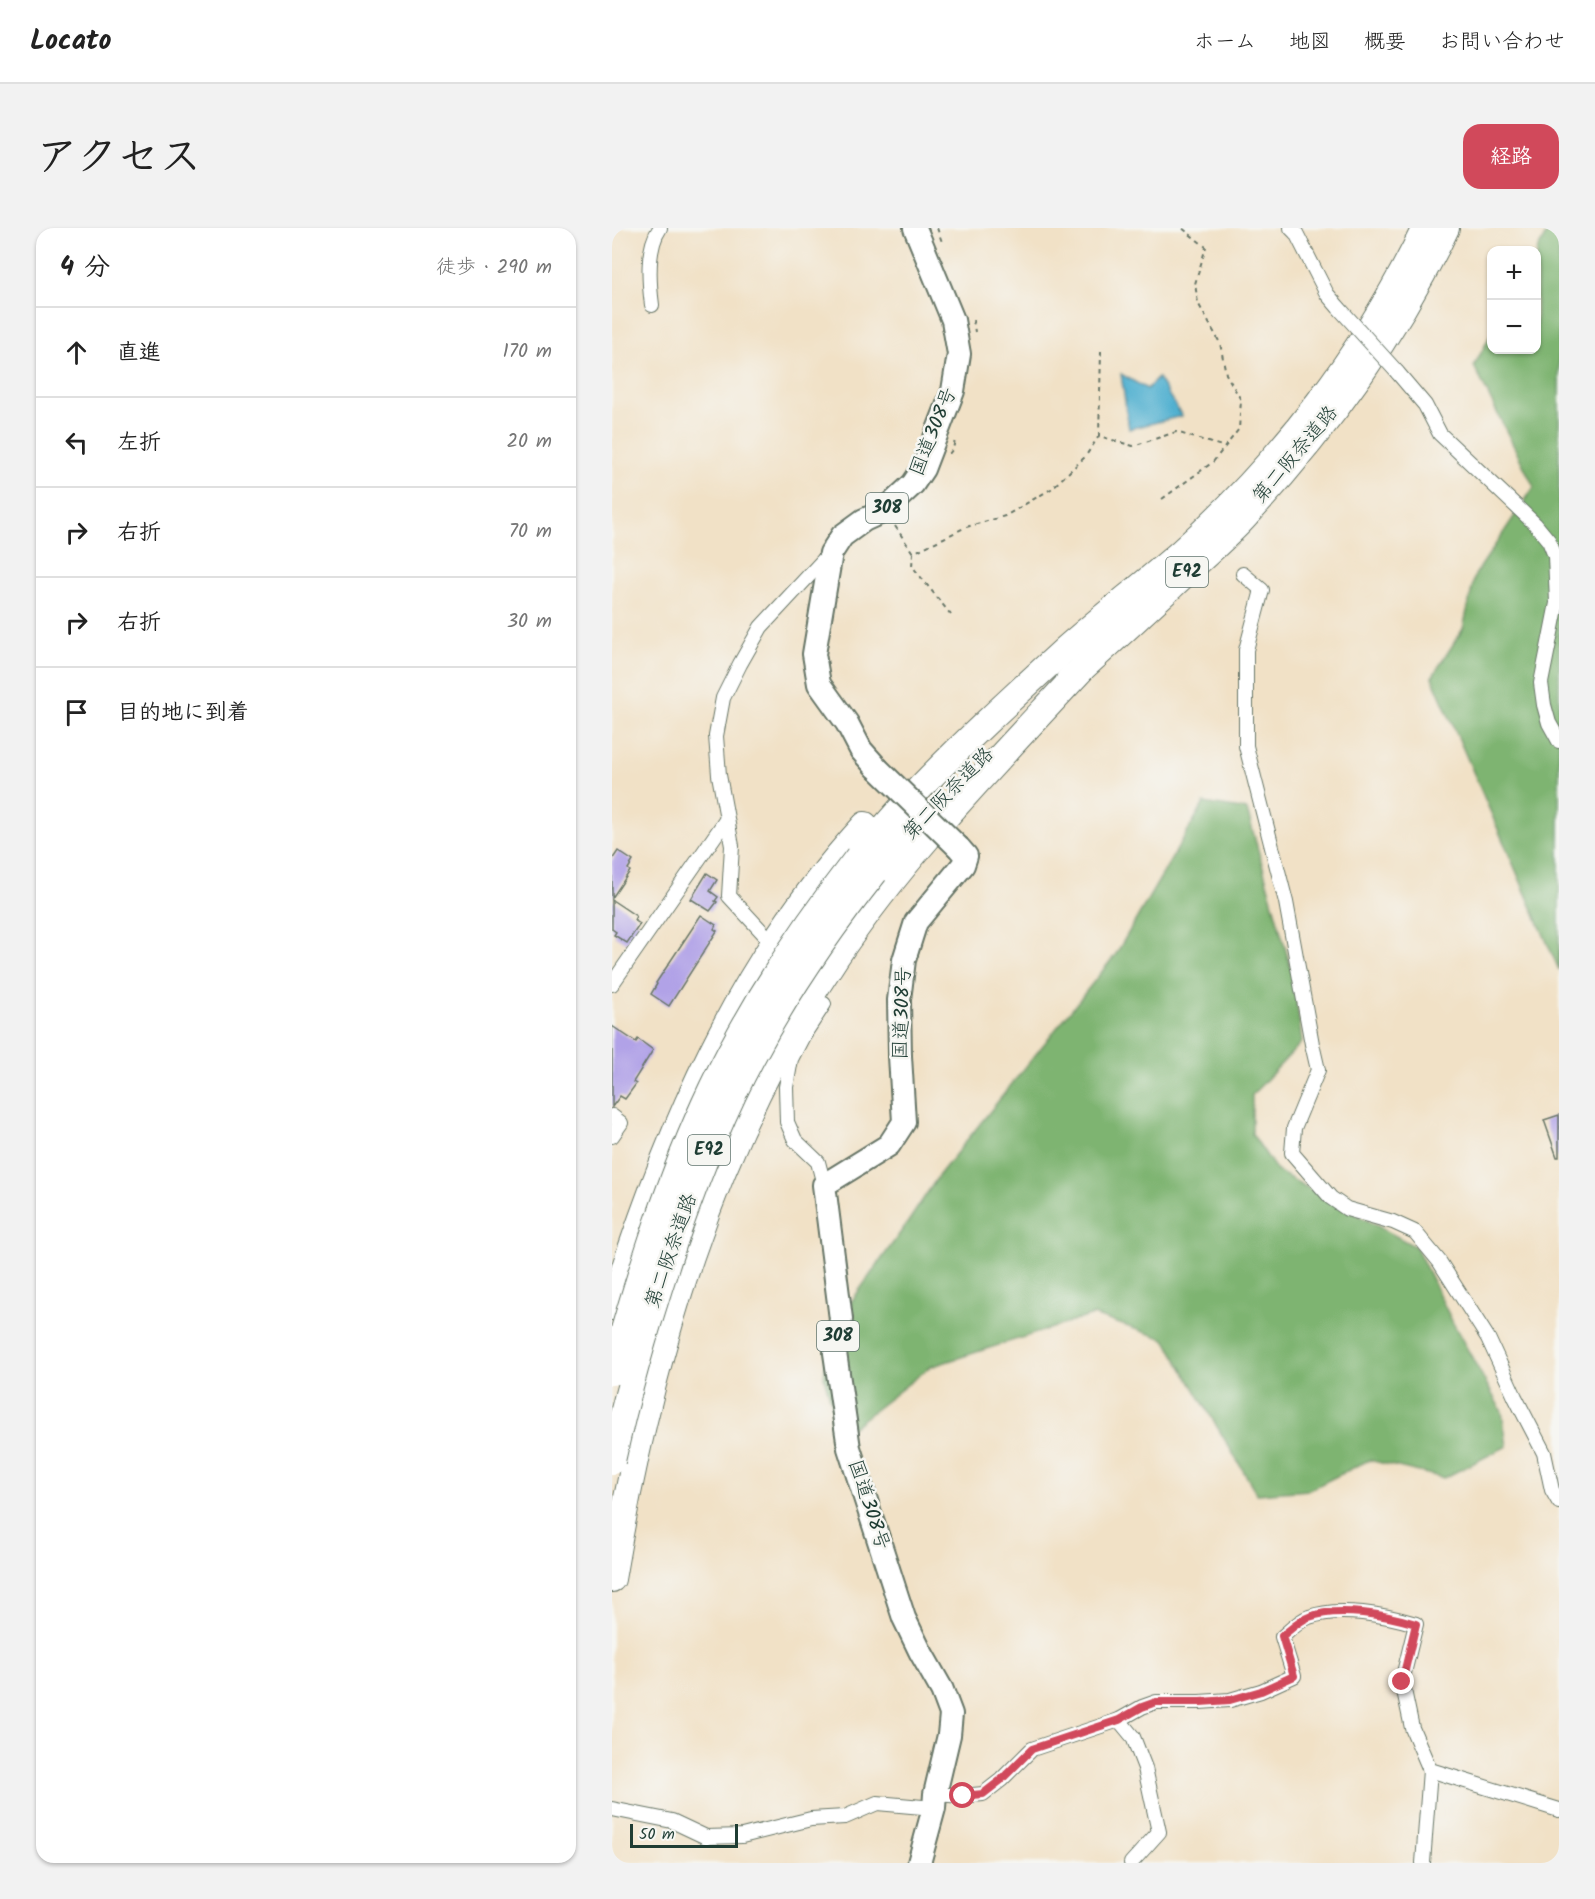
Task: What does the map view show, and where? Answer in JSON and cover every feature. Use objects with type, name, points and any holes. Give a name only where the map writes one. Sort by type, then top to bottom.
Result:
[{"type":"highway","name":"国道308号","points":[[915,228],[953,320],[959,354],[953,391],[923,470],[913,484],[884,511],[864,520],[842,536],[831,553],[814,654],[819,684],[847,723],[861,750],[966,856],[963,865],[916,922],[904,960],[899,1000],[904,1122],[890,1145],[824,1185],[841,1319],[835,1353],[849,1448],[904,1618],[942,1690],[951,1713],[949,1735],[935,1801],[919,1863]]},
{"type":"highway","name":"第二阪奈道路","points":[[612,1461],[630,1384],[661,1281],[696,1181],[722,1119],[773,1018],[820,945],[867,864],[918,790],[984,724],[1062,652],[1181,551],[1273,456],[1317,403],[1352,354],[1387,299],[1425,228]]},
{"type":"highway","name":"第二阪奈道路","points":[[612,1372],[661,1215],[711,1090],[755,1007],[803,931],[867,864],[935,806],[1000,742],[1234,527],[1288,468],[1331,416],[1367,366],[1403,308],[1446,228]]},
{"type":"highway","points":[[612,1307],[648,1198],[696,1083],[739,999],[788,922],[844,848],[907,780],[964,730],[1062,652]]},
{"type":"highway","points":[[612,1579],[638,1445],[662,1349],[701,1227],[755,1097],[813,992],[862,921],[953,808],[1081,670]]},
{"type":"street","points":[[652,305],[648,277],[654,236],[660,228]]},
{"type":"street","points":[[1291,228],[1296,233],[1327,294],[1425,405],[1440,435],[1535,524],[1549,541],[1555,556],[1557,603],[1542,683],[1544,705],[1549,723],[1559,741]]},
{"type":"street","points":[[766,937],[729,896],[732,846],[719,775],[716,736],[723,698],[761,627],[831,553]]},
{"type":"street","points":[[1243,574],[1262,590],[1246,650],[1246,746],[1287,902],[1318,1070],[1294,1128],[1292,1153],[1331,1198],[1347,1209],[1393,1222],[1415,1232],[1439,1261],[1488,1338],[1544,1453],[1552,1490],[1559,1502]]},
{"type":"street","points":[[612,984],[726,820]]},
{"type":"street","points":[[824,1004],[803,1036],[792,1059],[786,1087],[787,1122],[795,1140],[818,1162],[824,1185]]},
{"type":"street","points":[[612,1116],[621,1123],[612,1136]]},
{"type":"street","points":[[612,1809],[672,1821],[706,1837],[742,1836],[811,1819],[845,1817],[877,1803],[935,1801],[983,1794],[1001,1780],[1032,1749],[1119,1720],[1142,1707],[1156,1702],[1230,1700],[1261,1691],[1294,1676],[1282,1636],[1308,1617],[1328,1613],[1356,1612],[1398,1618],[1416,1624],[1402,1682],[1412,1728],[1430,1770],[1424,1863]]},
{"type":"street","points":[[1119,1720],[1134,1737],[1145,1768],[1159,1832],[1131,1863]]},
{"type":"street","points":[[1430,1770],[1559,1810]]},
{"type":"path","points":[[1162,499],[1213,462],[1239,429],[1241,400],[1226,374],[1220,343],[1198,303],[1195,284],[1206,247],[1182,228]]},
{"type":"path","points":[[951,615],[912,566],[913,553],[966,527],[1005,516],[1051,489],[1085,457],[1100,436],[1101,351]]},
{"type":"path","points":[[1100,436],[1133,446],[1176,432],[1225,447]]},
{"type":"green space","points":[[1549,228],[1559,228],[1559,970],[1432,677],[1463,629],[1475,575],[1534,487],[1474,366],[1487,342],[1487,354],[1541,354],[1540,246]]},
{"type":"green space","points":[[1204,803],[1247,810],[1293,976],[1302,1042],[1252,1095],[1252,1134],[1277,1171],[1416,1247],[1453,1323],[1502,1412],[1507,1446],[1444,1478],[1369,1460],[1309,1490],[1257,1494],[1165,1339],[1093,1315],[930,1367],[841,1436],[824,1377],[828,1334],[939,1175],[1116,954]]},
{"type":"water","points":[[1121,374],[1147,389],[1158,378],[1182,416],[1129,429]]},
{"type":"building","points":[[618,851],[633,861],[628,869],[630,871],[612,898],[612,860]]},
{"type":"building","points":[[707,873],[717,880],[710,891],[718,897],[715,901],[717,902],[710,911],[691,899]]},
{"type":"building","points":[[612,900],[636,916],[634,920],[640,924],[627,943],[614,935],[616,932],[612,929]]},
{"type":"building","points":[[701,915],[716,925],[714,929],[717,931],[669,1006],[651,994]]},
{"type":"building","points":[[612,1026],[636,1042],[638,1039],[653,1050],[633,1082],[636,1084],[625,1099],[620,1096],[612,1107]]},
{"type":"building","points":[[1559,1115],[1559,1157],[1557,1157],[1544,1120]]},
{"type":"route","points":[[963,1796],[983,1794],[1001,1780],[1032,1749],[1119,1720],[1142,1707],[1156,1702],[1230,1700],[1261,1691],[1294,1676],[1282,1636],[1308,1617],[1328,1613],[1356,1612],[1398,1618],[1416,1624],[1402,1682]]}]
